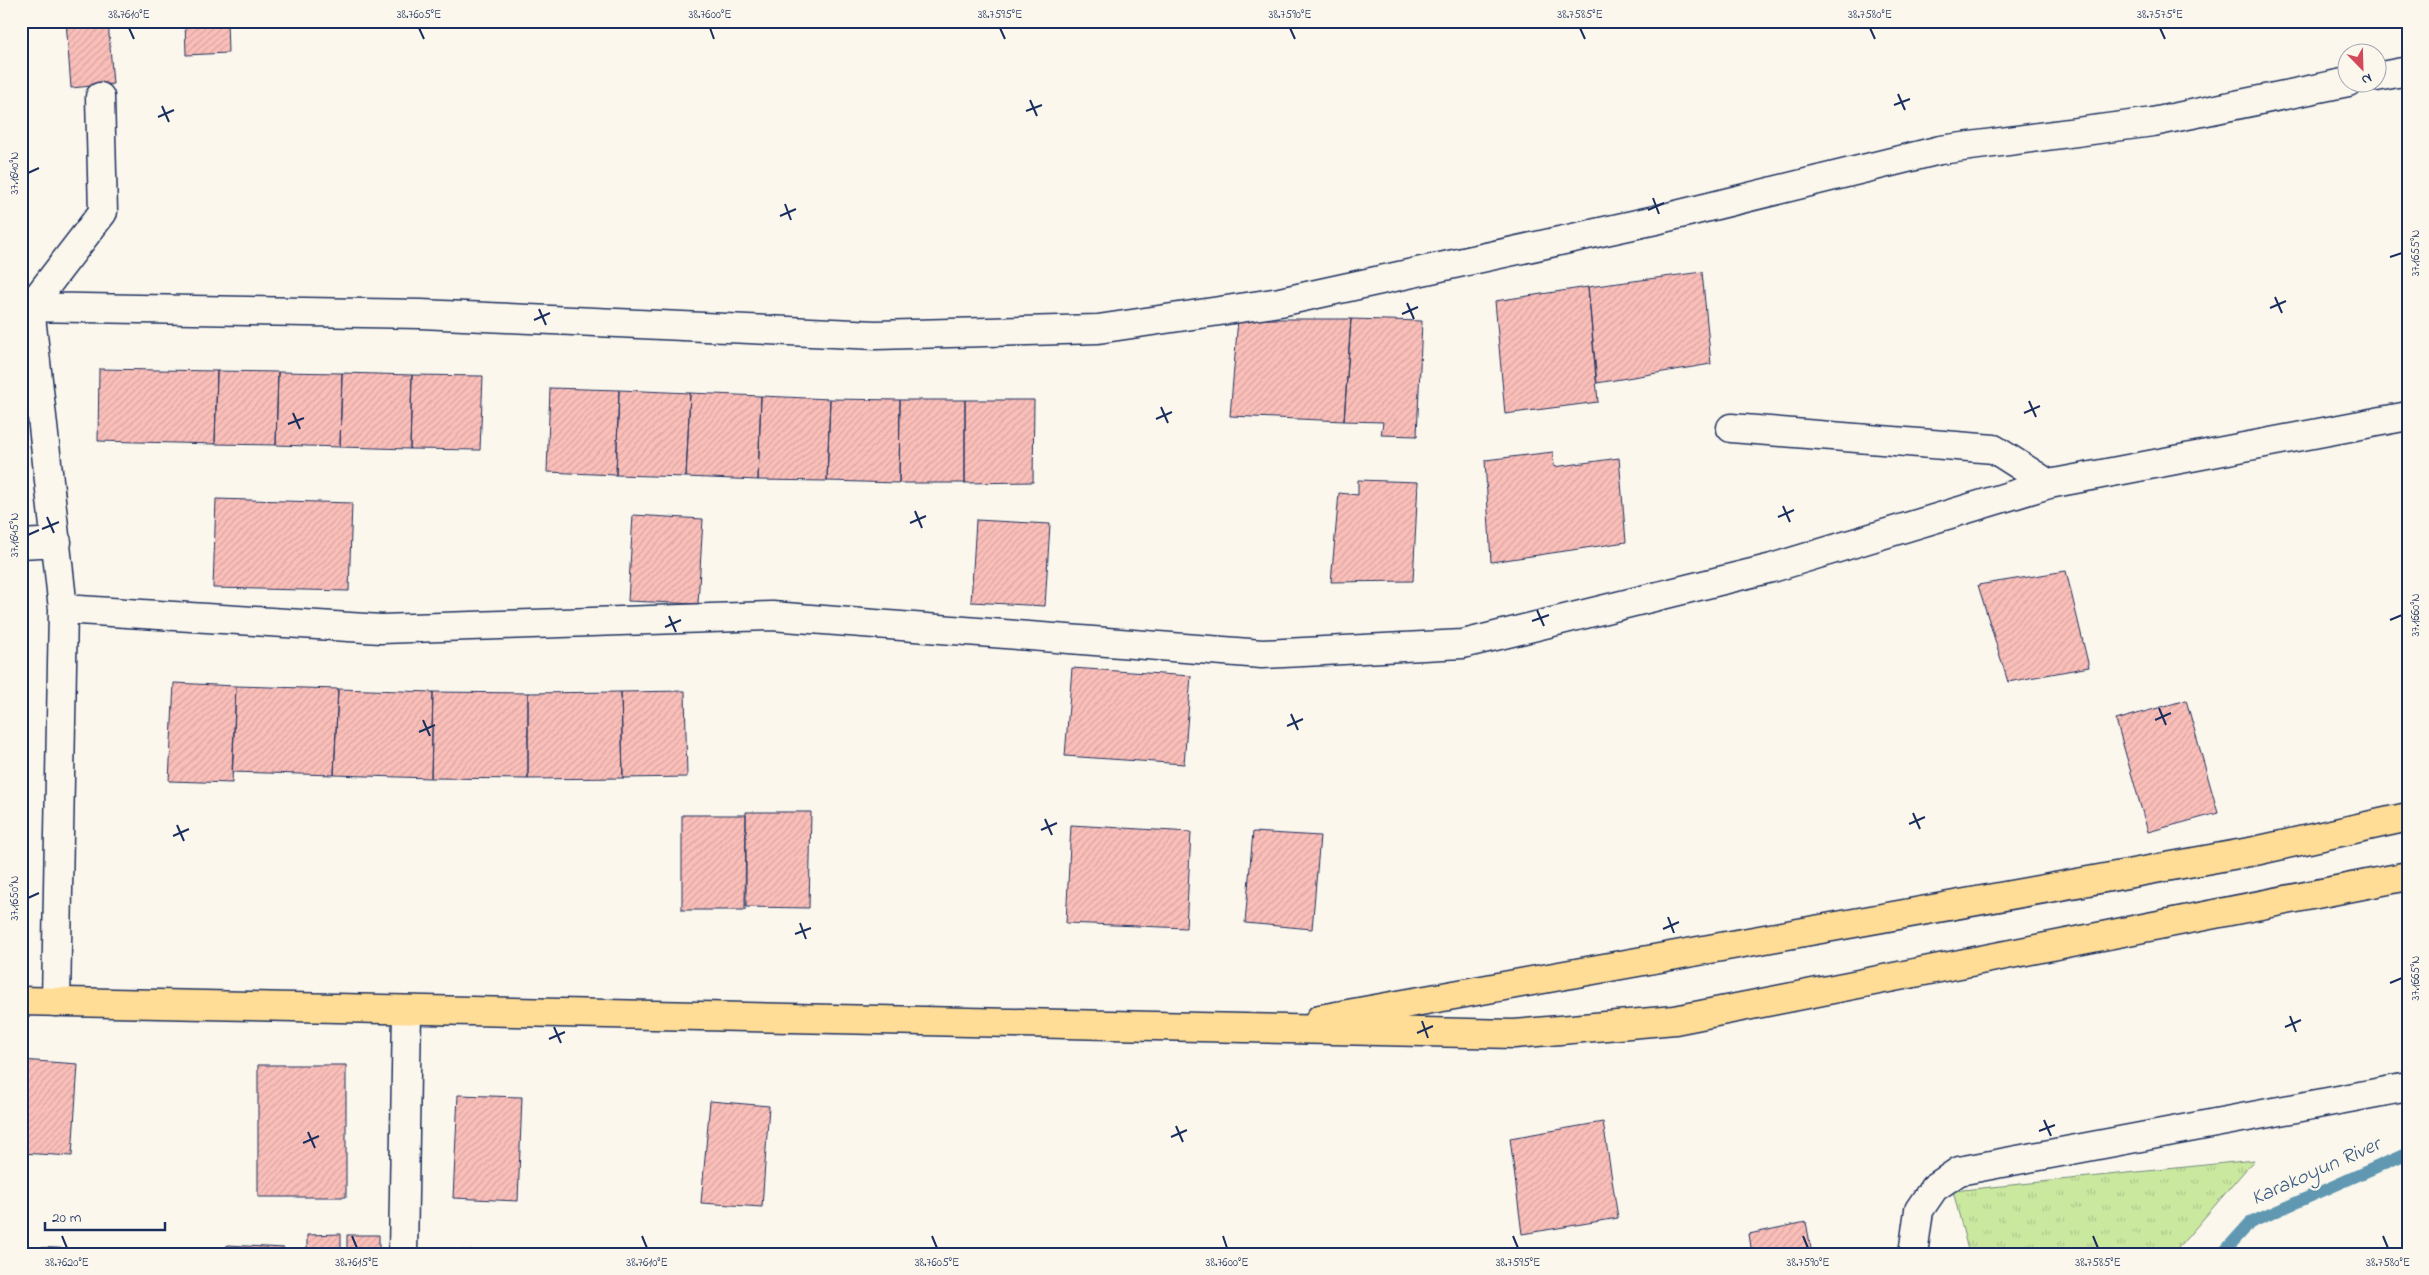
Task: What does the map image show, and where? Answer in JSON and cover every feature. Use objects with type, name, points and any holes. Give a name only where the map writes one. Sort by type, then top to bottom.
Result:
[{"type":"main road","points":[[1263,1030],[2255,851],[2408,817]]},
{"type":"main road","points":[[21,1001],[407,1011],[1106,1024],[1263,1030],[1514,1034],[1675,1020],[2408,876]]},
{"type":"street","points":[[2386,75],[2408,71]]},
{"type":"street","points":[[30,307],[421,314],[876,335],[1098,329],[1280,302],[1538,247],[1940,150],[2153,122],[2336,84]]},
{"type":"street","points":[[56,1002],[63,609],[30,307],[103,212],[100,97]]},
{"type":"street","points":[[63,609],[382,628],[772,616],[1262,654],[1463,644],[1772,568],[2049,484],[2408,416]]},
{"type":"street","points":[[1731,428],[1994,448],[2049,484]]},
{"type":"street","points":[[21,544],[57,542]]},
{"type":"street","points":[[403,1254],[407,1011]]},
{"type":"street","points":[[1913,1254],[1919,1210],[1934,1188],[1959,1171],[2408,1087]]},
{"type":"green space","points":[[2254,1160],[2173,1254],[1969,1254],[1953,1191]]},
{"type":"building","points":[[66,21],[108,21],[113,84],[71,88]]},
{"type":"building","points":[[185,21],[227,21],[228,53],[186,55]]},
{"type":"building","points":[[1702,272],[1711,364],[1597,383],[1588,287]]},
{"type":"building","points":[[1588,287],[1598,402],[1505,414],[1495,301]]},
{"type":"building","points":[[1238,319],[1351,319],[1344,421],[1230,416]]},
{"type":"building","points":[[1351,319],[1422,321],[1417,436],[1381,435],[1383,422],[1344,421]]},
{"type":"building","points":[[99,369],[217,371],[215,444],[98,441]]},
{"type":"building","points":[[217,371],[278,372],[276,445],[215,444]]},
{"type":"building","points":[[278,372],[342,373],[340,447],[276,445]]},
{"type":"building","points":[[342,373],[412,375],[410,449],[340,447]]},
{"type":"building","points":[[412,375],[483,376],[480,450],[410,449]]},
{"type":"building","points":[[550,388],[619,390],[616,475],[547,472]]},
{"type":"building","points":[[619,390],[690,393],[686,477],[616,475]]},
{"type":"building","points":[[690,393],[761,396],[758,480],[686,477]]},
{"type":"building","points":[[761,396],[830,399],[827,481],[758,480]]},
{"type":"building","points":[[830,399],[900,400],[899,483],[827,481]]},
{"type":"building","points":[[900,400],[965,400],[965,483],[899,483]]},
{"type":"building","points":[[965,400],[1034,400],[1033,482],[965,483]]},
{"type":"building","points":[[1553,452],[1554,467],[1619,458],[1626,542],[1491,562],[1485,460]]},
{"type":"building","points":[[1358,480],[1418,482],[1413,581],[1331,582],[1339,493],[1358,495]]},
{"type":"building","points":[[216,499],[352,503],[349,591],[213,588]]},
{"type":"building","points":[[633,515],[703,519],[698,604],[628,601]]},
{"type":"building","points":[[976,520],[1050,524],[1045,606],[971,602]]},
{"type":"building","points":[[2066,571],[2089,667],[2008,682],[1978,585]]},
{"type":"building","points":[[1072,668],[1191,676],[1184,764],[1065,756]]},
{"type":"building","points":[[174,683],[236,686],[232,783],[169,781]]},
{"type":"building","points":[[236,686],[338,689],[334,775],[232,772]]},
{"type":"building","points":[[338,689],[433,692],[431,778],[334,775]]},
{"type":"building","points":[[685,691],[687,777],[623,778],[621,692]]},
{"type":"building","points":[[433,692],[528,693],[528,779],[431,778]]},
{"type":"building","points":[[621,692],[623,778],[528,779],[528,693]]},
{"type":"building","points":[[2186,700],[2218,813],[2148,832],[2116,720]]},
{"type":"building","points":[[746,812],[811,812],[809,908],[746,907]]},
{"type":"building","points":[[682,815],[746,815],[745,910],[682,910]]},
{"type":"building","points":[[1071,825],[1191,832],[1186,928],[1066,923]]},
{"type":"building","points":[[1253,832],[1320,836],[1312,929],[1245,923]]},
{"type":"building","points":[[21,1060],[78,1064],[72,1156],[21,1153]]},
{"type":"building","points":[[258,1065],[346,1065],[346,1197],[258,1197]]},
{"type":"building","points":[[458,1095],[522,1097],[518,1201],[453,1198]]},
{"type":"building","points":[[710,1101],[769,1106],[762,1207],[701,1203]]},
{"type":"building","points":[[1603,1122],[1618,1218],[1522,1234],[1510,1138]]},
{"type":"building","points":[[1806,1222],[1812,1254],[1752,1254],[1749,1234]]},
{"type":"building","points":[[341,1234],[341,1254],[307,1254],[307,1235]]},
{"type":"building","points":[[347,1235],[379,1235],[379,1254],[347,1254]]},
{"type":"building","points":[[227,1245],[284,1248],[284,1254],[226,1254]]},
{"type":"building","points":[[21,1247],[57,1248],[57,1254],[21,1254]]},
{"type":"building","points":[[57,1248],[137,1254],[57,1254]]},
{"type":"building","points":[[432,1250],[520,1251],[520,1254],[432,1254]]},
{"type":"waterway","name":"Karakoyun River","points":[[2222,1254],[2250,1223],[2408,1153]]}]
